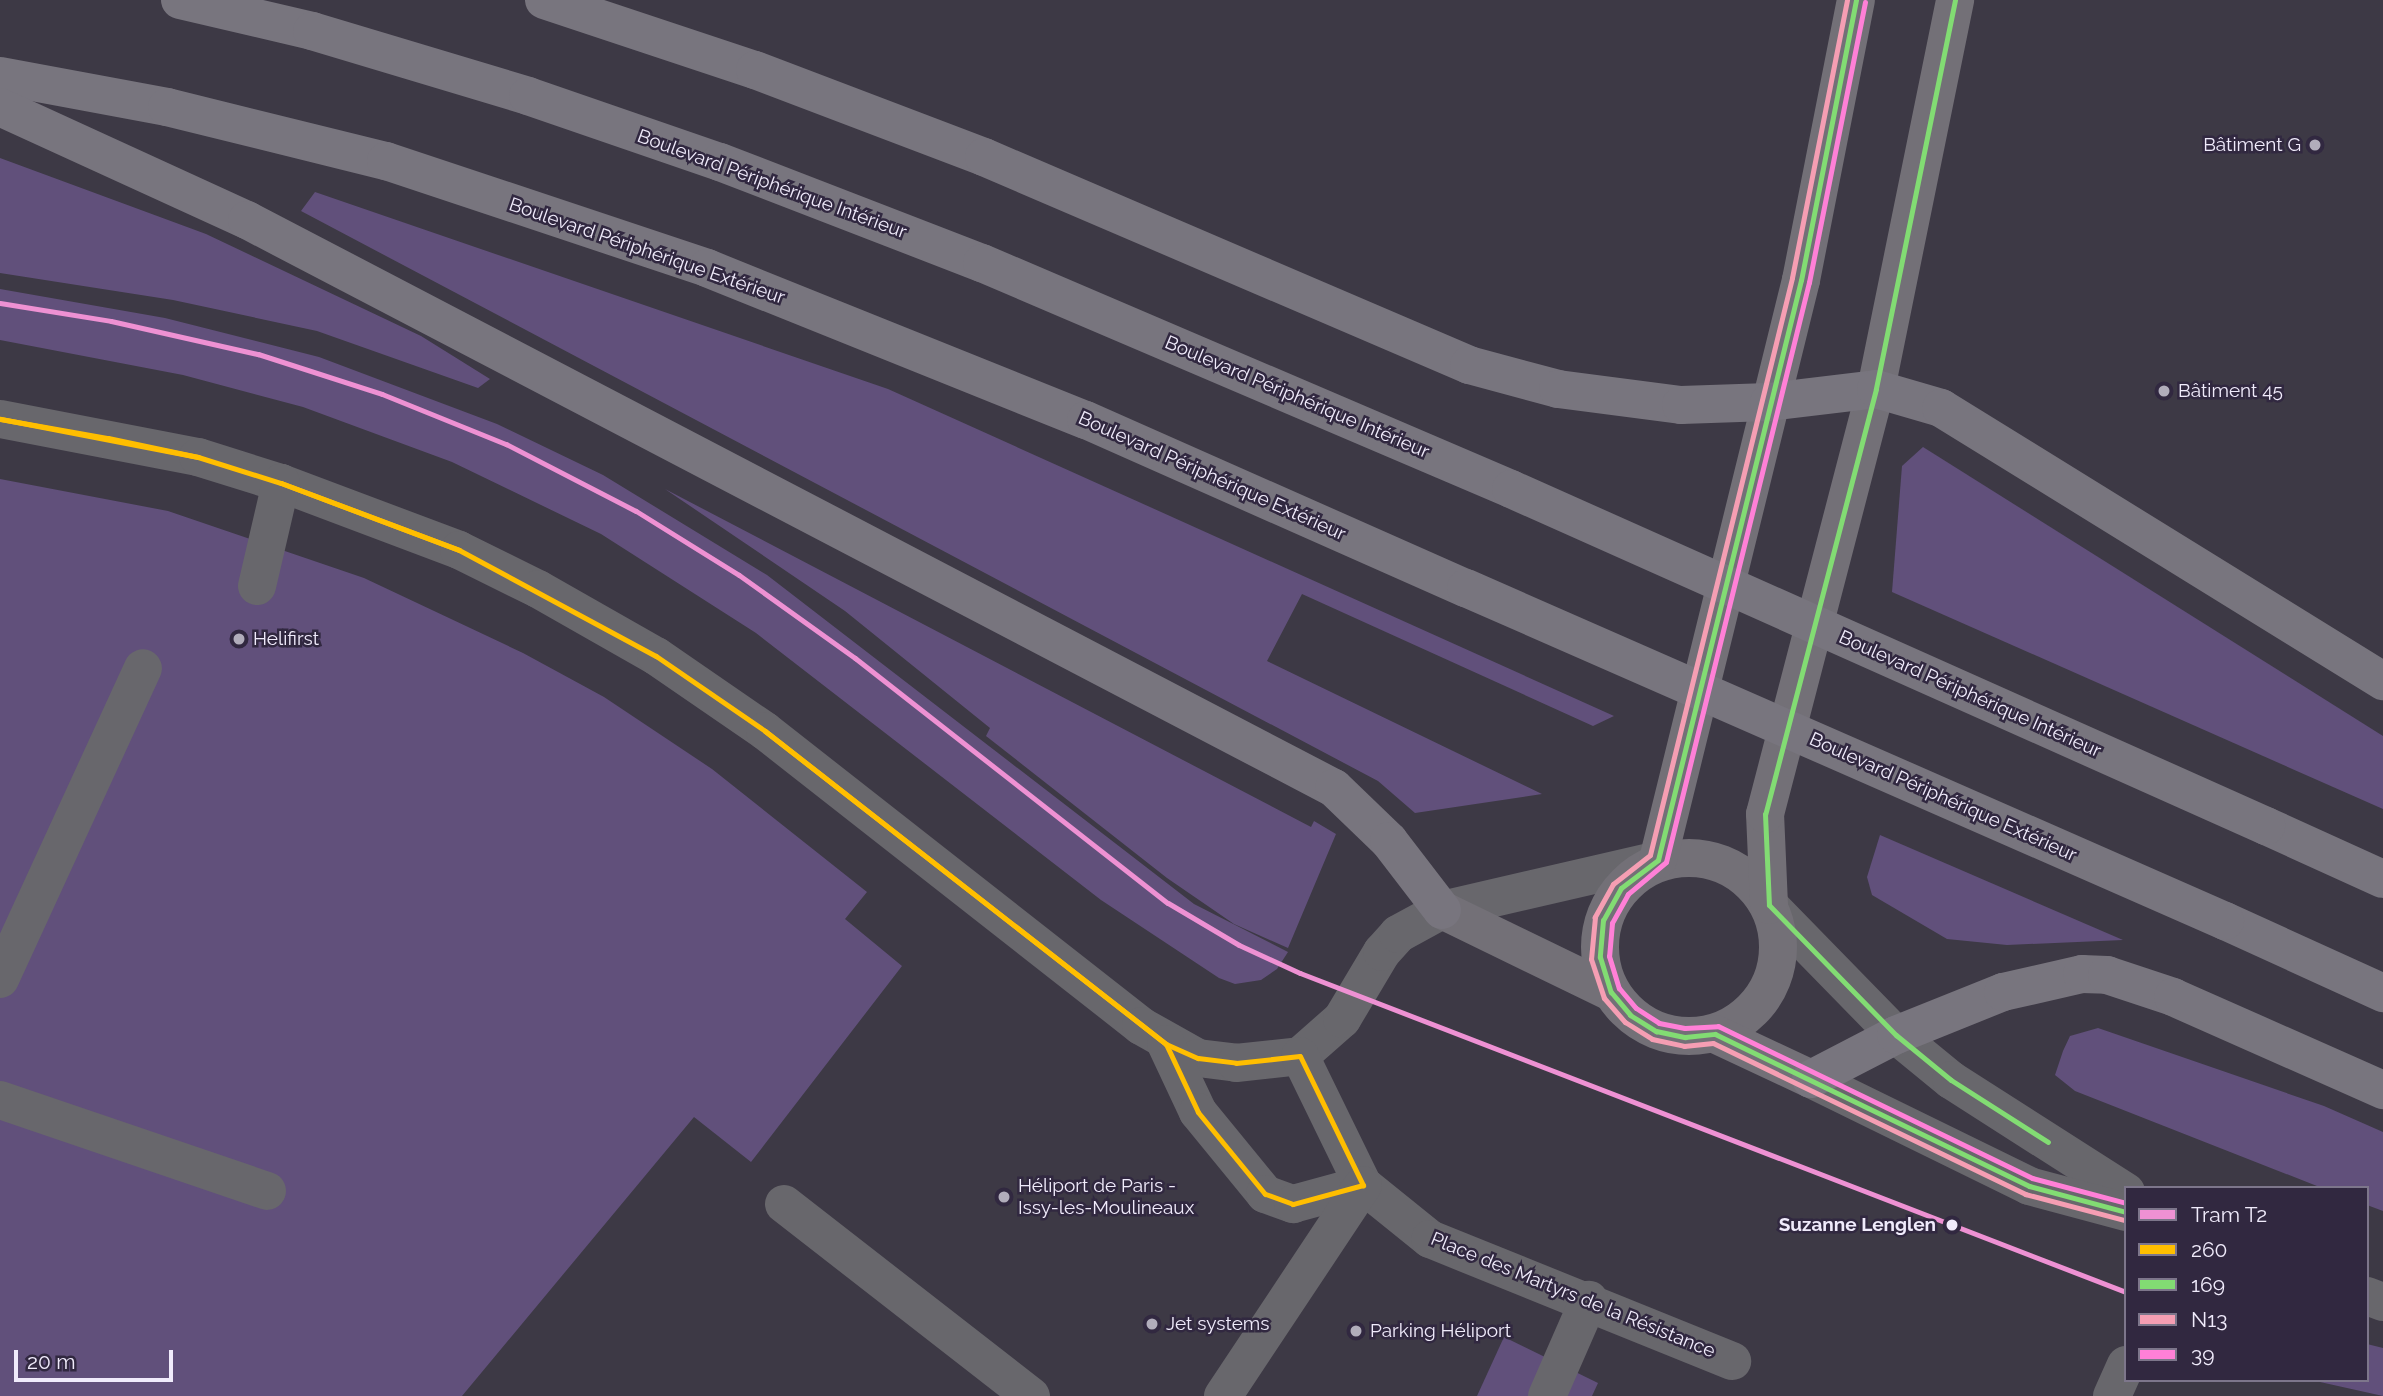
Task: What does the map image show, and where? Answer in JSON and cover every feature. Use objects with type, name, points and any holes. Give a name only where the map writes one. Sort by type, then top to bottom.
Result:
[{"type":"highway","name":"Boulevard Périphérique Intérieur","points":[[180,0],[312,31],[527,96],[720,162],[982,263],[1511,489],[2383,878]]},
{"type":"highway","points":[[544,0],[755,69],[985,157],[1469,365],[1558,389],[1681,405],[1769,402],[1876,389],[1941,408],[2383,681]]},
{"type":"highway","name":"Boulevard Périphérique Extérieur","points":[[0,76],[167,107],[386,161],[708,268],[1086,420],[2383,993]]},
{"type":"highway","points":[[0,107],[247,220],[1334,788],[1389,841],[1442,911]]},
{"type":"highway","points":[[1811,1079],[1896,1035],[2037,981],[2107,975],[2173,997],[2383,1090]]},
{"type":"main road","points":[[1658,860],[1801,280],[1856,0]]},
{"type":"main road","points":[[1769,905],[1748,878],[1718,862],[1658,860],[1621,888],[1603,920],[1600,957],[1611,992],[1630,1015],[1656,1031],[1685,1037],[1715,1034],[1750,1014],[1772,982],[1779,943],[1769,905],[1765,814],[1876,389],[1955,0]]},
{"type":"main road","points":[[1442,911],[1611,992]]},
{"type":"main road","points":[[1715,1034],[1811,1079]]},
{"type":"street","points":[[0,419],[198,457],[281,483],[458,550],[656,656],[765,731],[1166,1044],[1198,1058],[1236,1063],[1300,1055],[1342,1019],[1398,934],[1442,911],[1658,860]]},
{"type":"street","points":[[257,586],[281,483]]},
{"type":"street","points":[[0,979],[143,668]]},
{"type":"street","points":[[1769,905],[1896,1035],[1951,1080],[2124,1191]]},
{"type":"street","points":[[1166,1044],[1198,1112],[1265,1194],[1293,1204],[1363,1185]]},
{"type":"street","name":"Place des Martyrs de la Résistance","points":[[1300,1055],[1363,1185],[1430,1239],[1589,1300],[1732,1361]]},
{"type":"street","points":[[1811,1079],[2029,1186],[2124,1211]]},
{"type":"street","points":[[0,1100],[267,1191]]},
{"type":"street","points":[[1223,1396],[1363,1185]]},
{"type":"street","points":[[784,1204],[1031,1396]]},
{"type":"street","points":[[1547,1396],[1589,1300]]},
{"type":"shaded area","points":[[0,158],[206,234],[421,336],[490,379],[478,388],[317,331],[173,300],[0,273]]},
{"type":"shaded area","points":[[315,192],[888,389],[1614,716],[1593,726],[1302,594],[1267,661],[1542,794],[1415,813],[1378,781],[301,211]]},
{"type":"shaded area","points":[[0,289],[165,318],[319,357],[497,424],[603,475],[767,575],[1194,904],[1288,952],[1277,969],[1261,980],[1235,984],[1219,978],[1101,900],[756,633],[601,534],[452,462],[303,407],[183,375],[0,340]]},
{"type":"shaded area","points":[[1923,447],[2383,736],[2383,809],[1892,592],[1902,466]]},
{"type":"shaded area","points":[[0,479],[168,511],[364,578],[523,653],[604,697],[712,769],[867,892],[845,919],[902,966],[751,1162],[694,1117],[462,1396],[0,1396]]},
{"type":"shaded area","points":[[665,489],[1311,827],[1314,821],[1336,834],[1288,948],[1234,924],[1167,878],[986,736],[990,728],[845,611]]},
{"type":"shaded area","points":[[1880,835],[2123,940],[2007,945],[1947,939],[1872,895],[1867,877]]},
{"type":"shaded area","points":[[2098,1028],[2324,1106],[2383,1132],[2383,1211],[2369,1206],[2369,1186],[2317,1186],[2075,1091],[2055,1075],[2070,1036]]},
{"type":"shaded area","points":[[1504,1337],[1598,1383],[1592,1396],[1477,1396]]},
{"type":"shaded area","points":[[2369,1344],[2383,1348],[2383,1396],[2320,1382],[2369,1382]]},
{"type":"tram line","name":"T2","points":[[0,303],[111,321],[258,354],[382,394],[506,444],[636,511],[739,575],[855,658],[1168,903],[1239,945],[1300,973],[2124,1291]]},
{"type":"transit line","name":"N13","points":[[1847,0],[1792,278],[1650,855],[1613,884],[1595,917],[1591,959],[1604,998],[1625,1022],[1652,1039],[1684,1046],[1713,1043],[2025,1194],[2124,1220]]},
{"type":"transit line","name":"169","points":[[1856,0],[1801,280],[1658,860],[1621,888],[1603,920],[1600,957],[1611,992],[1630,1015],[1656,1031],[1685,1037],[1715,1034],[2029,1186],[2124,1211]]},
{"type":"transit line","name":"169","points":[[1955,0],[1876,389],[1765,814],[1769,905],[1896,1035],[1951,1080],[2048,1142]]},
{"type":"transit line","name":"39","points":[[1865,2],[1809,282],[1666,862],[1628,894],[1612,923],[1609,956],[1619,988],[1636,1008],[1659,1023],[1685,1028],[1718,1026],[2032,1178],[2124,1202]]},
{"type":"transit line","name":"260","points":[[0,419],[108,438],[198,457],[0,419]]},
{"type":"transit line","name":"260","points":[[198,457],[281,483]]},
{"type":"transit line","name":"260","points":[[281,483],[459,550]]},
{"type":"transit line","name":"260","points":[[281,483],[459,550]]},
{"type":"transit line","name":"260","points":[[459,550],[656,656],[765,731]]},
{"type":"transit line","name":"260","points":[[765,731],[1166,1044]]},
{"type":"transit line","name":"260","points":[[765,731],[1166,1044]]},
{"type":"transit line","name":"260","points":[[1166,1044],[1198,1058],[1236,1063],[1300,1056],[1363,1185],[1293,1204],[1265,1194],[1198,1112],[1166,1044]]},
{"type":"place","name":"Bâtiment G","points":[[2315,145]]},
{"type":"place","name":"Bâtiment 45","points":[[2164,391]]},
{"type":"place","name":"Helifirst","points":[[239,639]]},
{"type":"place","name":"Héliport de Paris - Issy-les-Moulineaux","points":[[1004,1197]]},
{"type":"place","name":"Suzanne Lenglen","points":[[1952,1225]]},
{"type":"place","name":"Jet systems","points":[[1152,1324]]},
{"type":"place","name":"Parking Héliport","points":[[1356,1331]]}]
